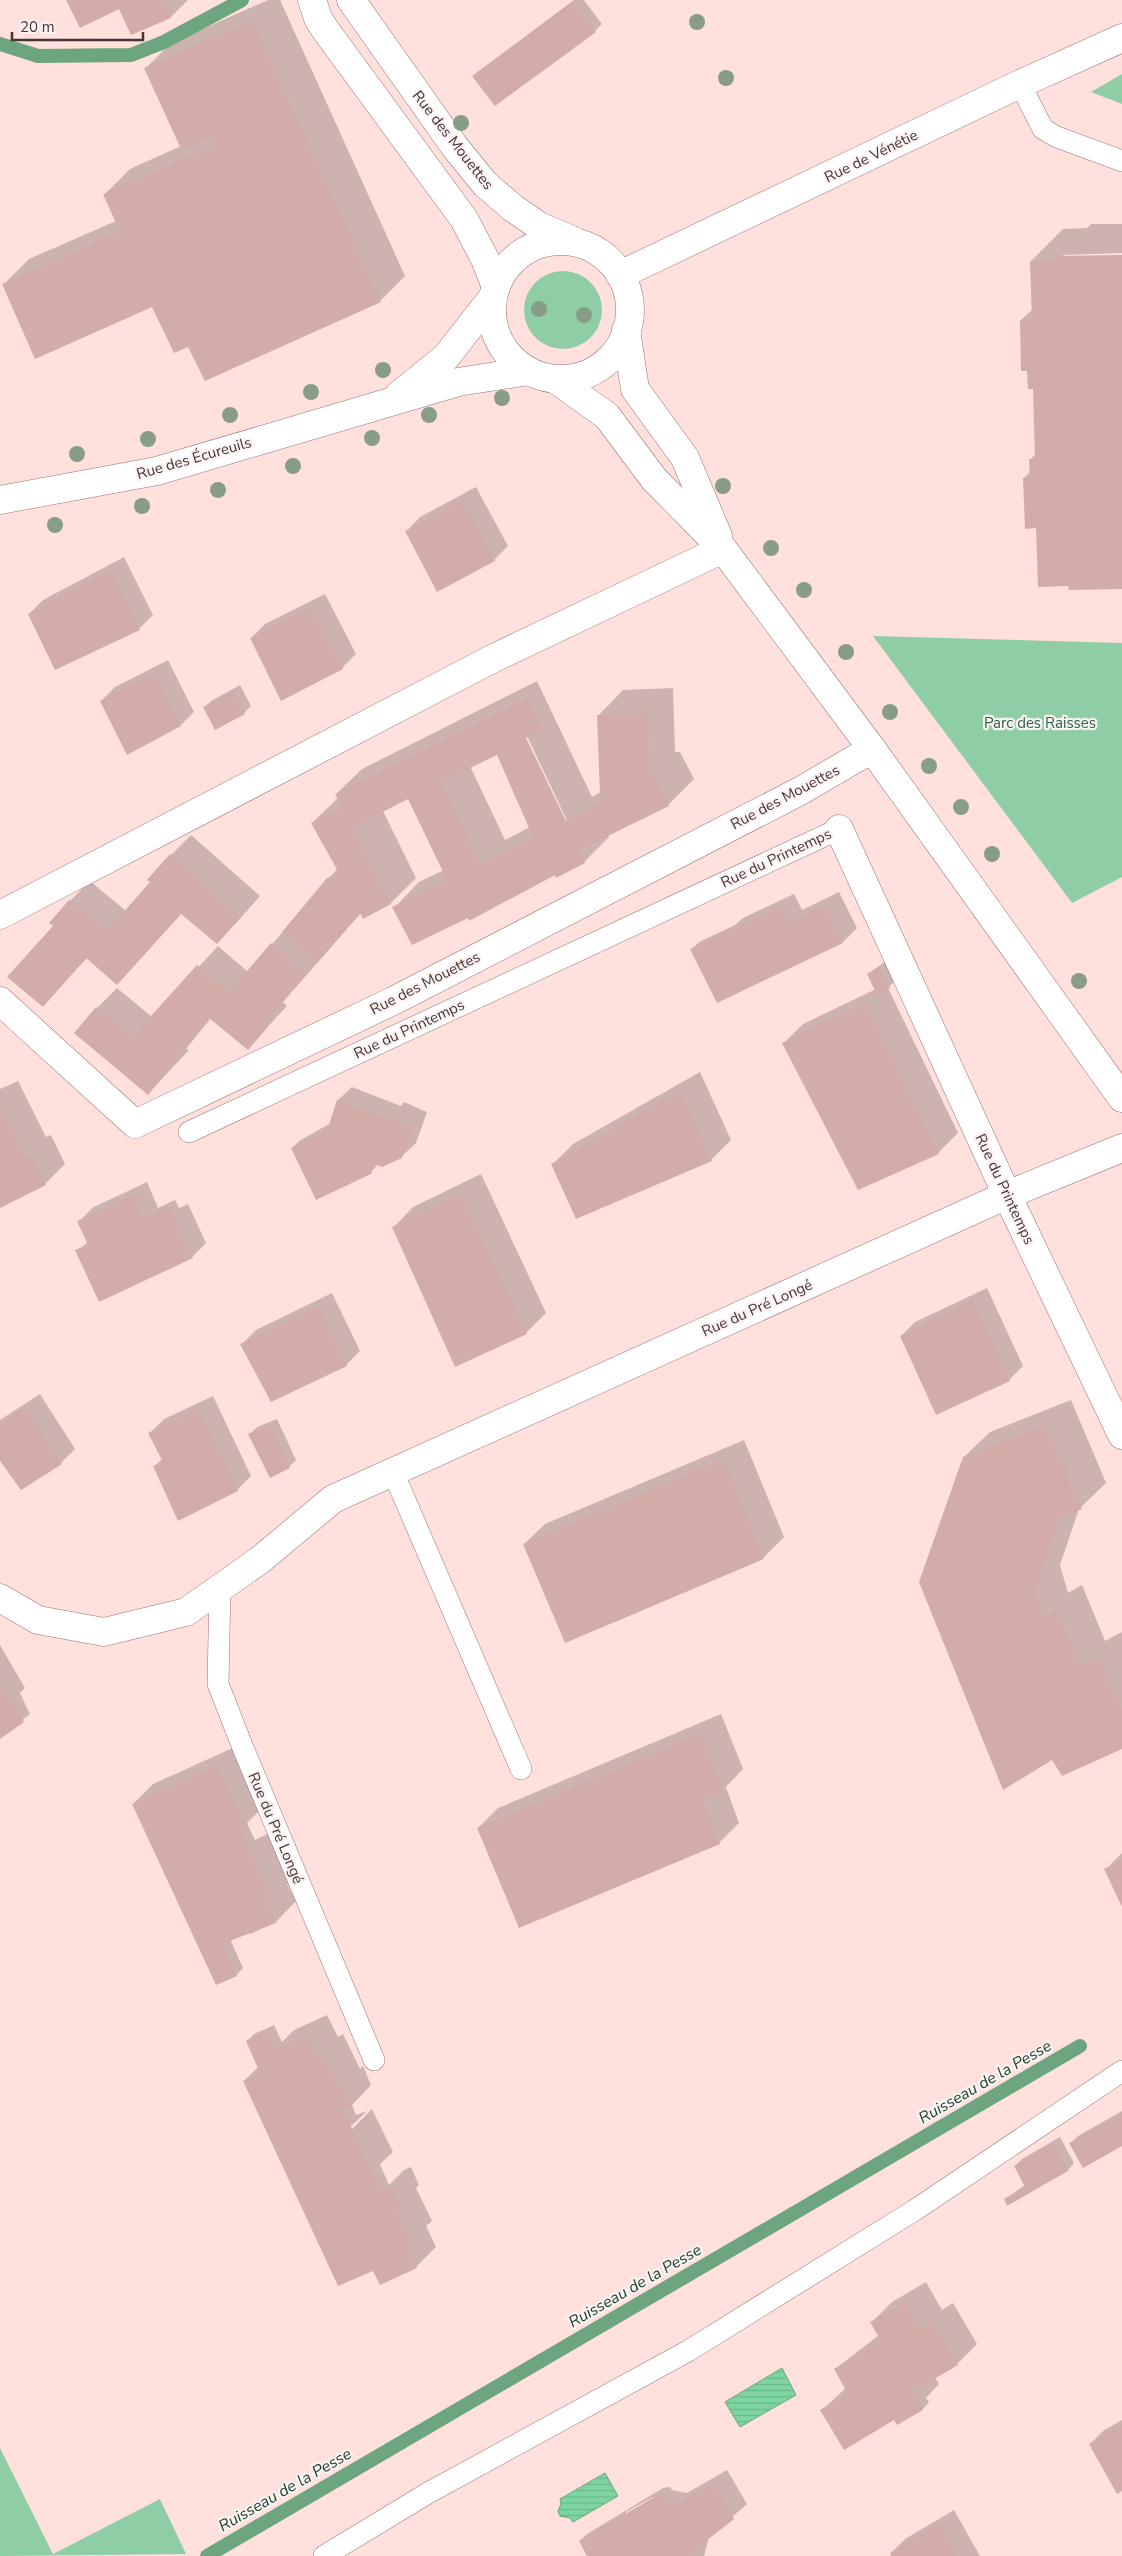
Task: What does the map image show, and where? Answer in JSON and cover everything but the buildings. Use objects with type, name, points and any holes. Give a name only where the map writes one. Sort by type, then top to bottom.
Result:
[{"type":"street","points":[[312,0],[318,18],[324,28],[464,219],[486,259],[495,292],[494,326],[499,340],[517,363],[539,376],[555,378],[582,375],[605,363],[618,348],[629,319],[628,297],[620,275],[605,257],[585,245],[562,241],[532,247],[507,266],[495,292]]},
{"type":"street","name":"Rue des Mouettes","points":[[351,0],[455,147],[485,184],[513,208],[539,226],[585,245]]},
{"type":"street","name":"Rue de Vénétie","points":[[620,275],[1020,84],[1122,38]]},
{"type":"street","name":"Rue des Écureuils","points":[[386,405],[446,357],[495,292]]},
{"type":"street","points":[[626,330],[635,388],[685,458],[723,549]]},
{"type":"street","name":"Rue des Écureuils","points":[[0,500],[158,471],[298,428],[386,405],[458,382],[529,371]]},
{"type":"street","points":[[555,378],[607,416],[654,479],[723,549],[872,749],[1122,1098]]},
{"type":"street","points":[[0,916],[492,659],[723,549]]},
{"type":"street","name":"Rue des Mouettes","points":[[0,1001],[134,1124],[392,1001],[802,790],[872,749]]},
{"type":"street","name":"Rue du Printemps","points":[[839,829],[1007,1195],[1122,1435]]},
{"type":"street","name":"Rue du Pré Longé","points":[[0,1598],[38,1620],[104,1632],[186,1612],[260,1560],[333,1499],[1007,1195],[1122,1148]]},
{"type":"lane","points":[[1020,84],[1043,129],[1057,137],[1122,161]]},
{"type":"lane","name":"Rue du Printemps","points":[[189,1132],[839,829]]},
{"type":"lane","points":[[393,1472],[521,1769]]},
{"type":"lane","name":"Rue du Pré Longé","points":[[220,1588],[218,1684],[374,2060]]},
{"type":"lane","points":[[324,2556],[428,2493],[688,2351],[915,2210],[1122,2071]]},
{"type":"green space","points":[[1122,74],[1122,104],[1091,92]]},
{"type":"green space","points":[[563,271],[578,274],[590,283],[599,295],[602,310],[599,325],[590,337],[578,346],[563,349],[548,346],[536,337],[527,325],[524,310],[527,295],[536,283],[548,274]]},
{"type":"green space","name":"Parc des Raisses","points":[[873,636],[1122,643],[1122,877],[1072,903]]},
{"type":"green space","points":[[0,2448],[53,2554],[160,2499],[186,2554],[0,2556]]},
{"type":"shaded area","points":[[782,2368],[796,2395],[740,2427],[725,2402]]},
{"type":"shaded area","points":[[605,2473],[618,2496],[573,2522],[570,2518],[560,2516],[558,2511],[561,2504],[560,2499]]},
{"type":"waterway","points":[[0,44],[38,56],[131,55],[164,42],[242,0]]},
{"type":"waterway","name":"Ruisseau de la Pesse","points":[[207,2556],[1080,2046]]}]
